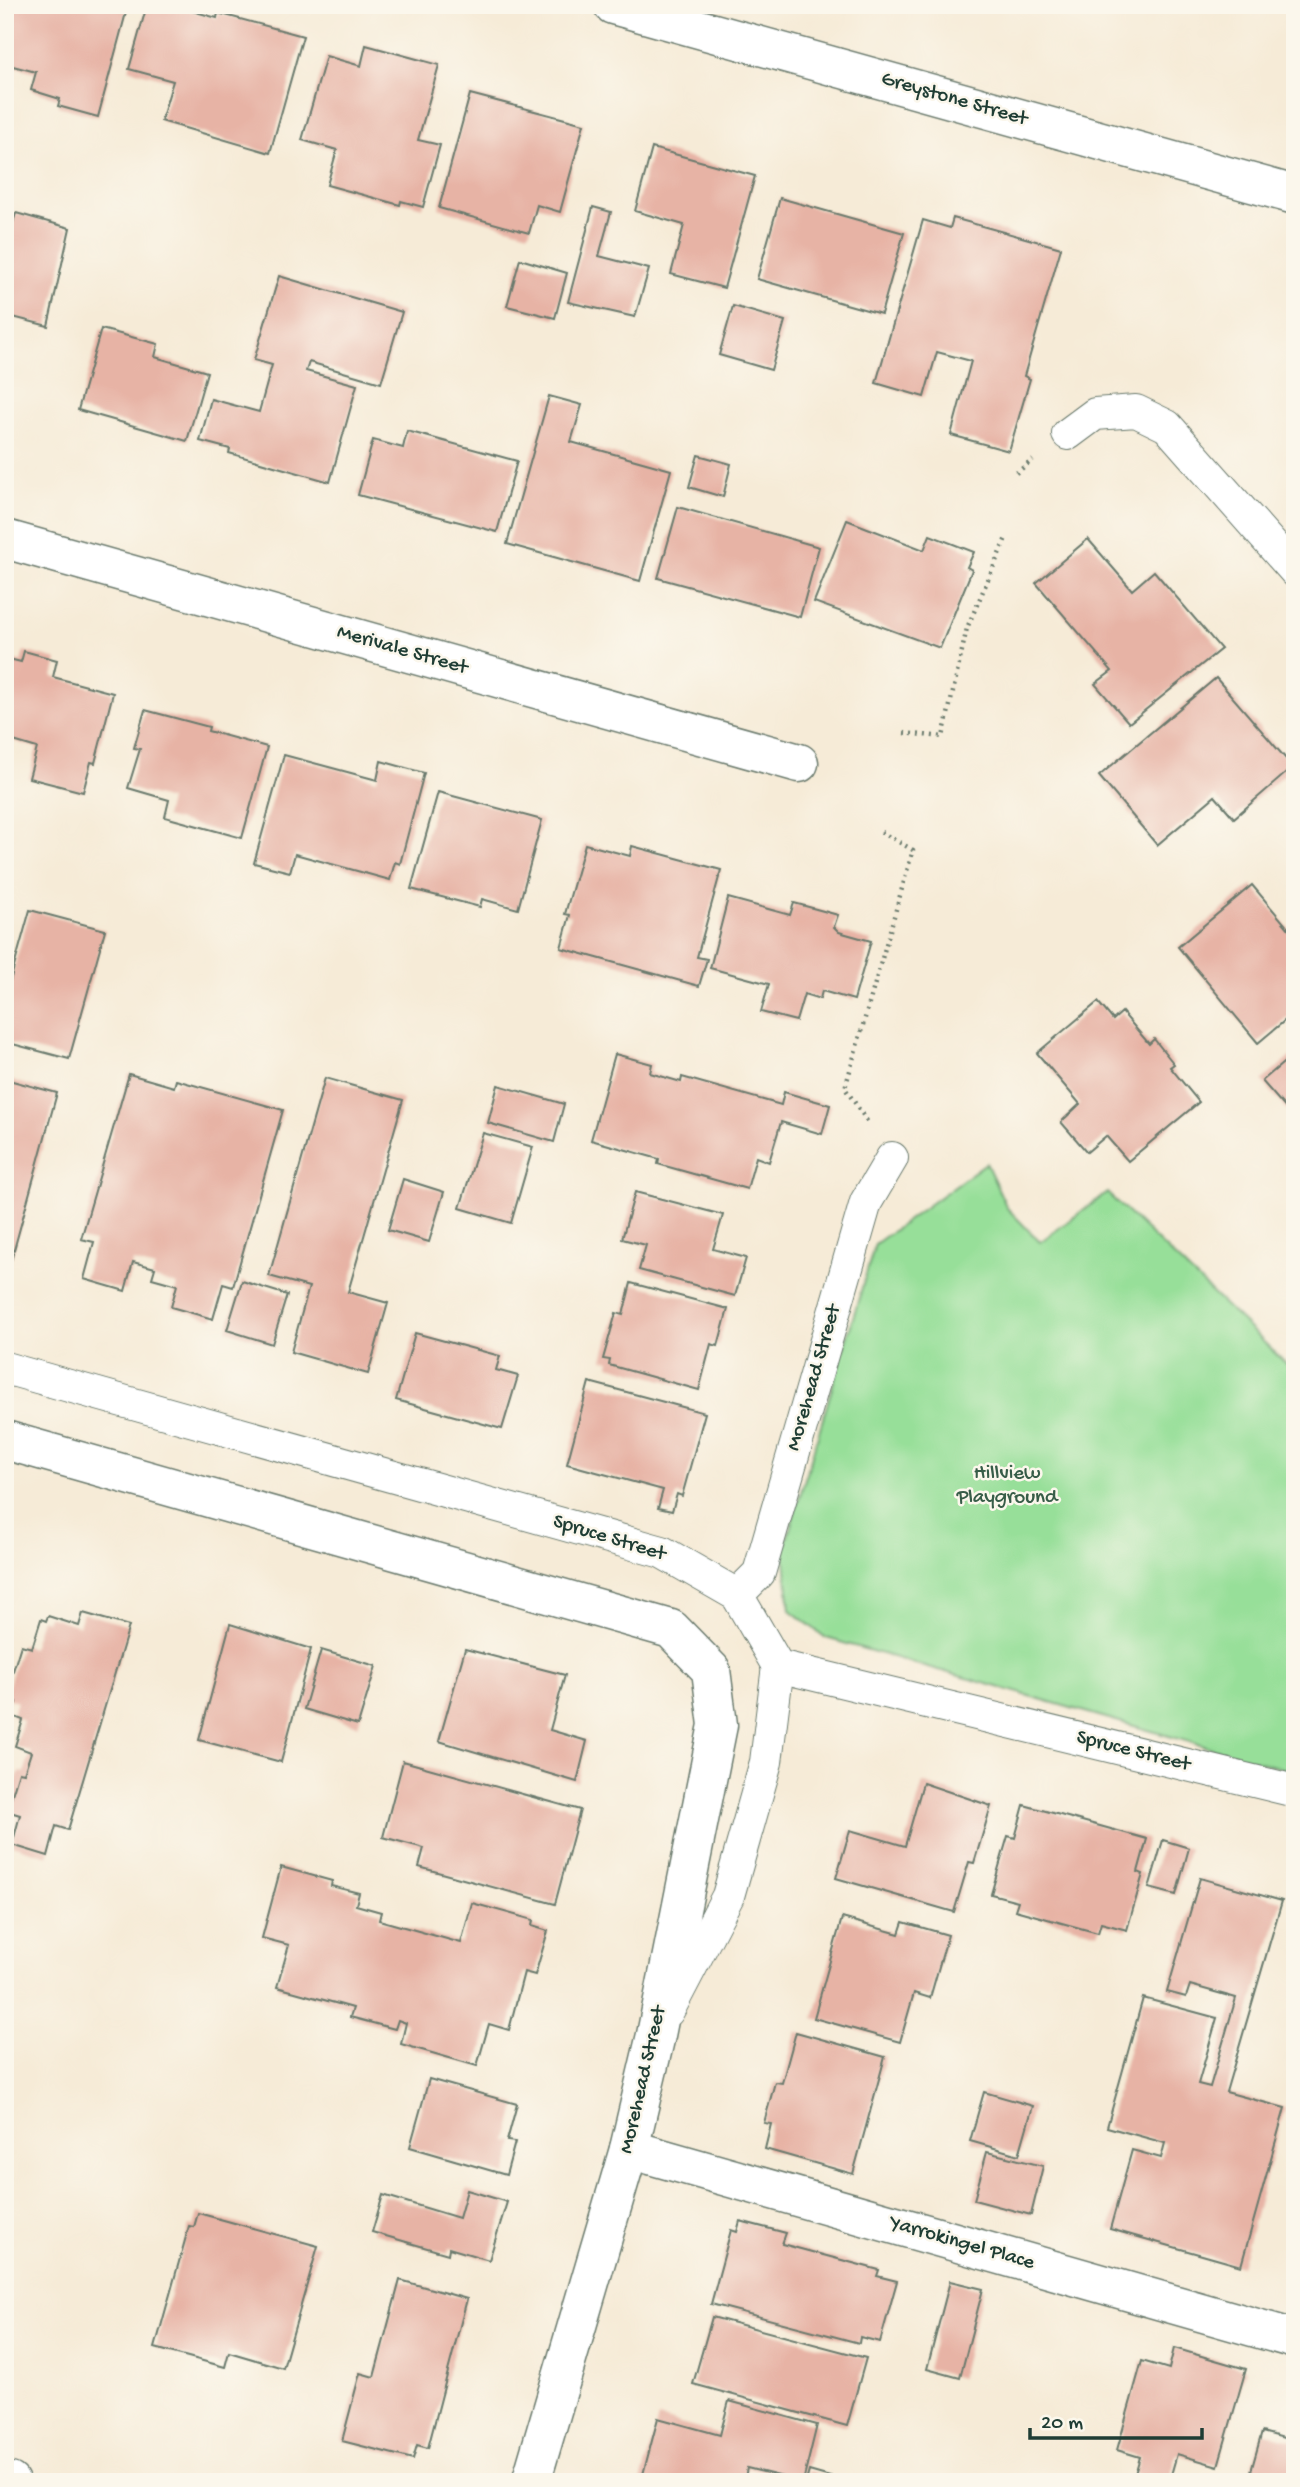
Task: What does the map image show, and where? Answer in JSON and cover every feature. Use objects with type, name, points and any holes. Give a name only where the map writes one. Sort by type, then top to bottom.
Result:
[{"type":"street","name":"Greystone Street","points":[[613,5],[1295,195]]},
{"type":"street","name":"Merivale Street","points":[[5,539],[799,763]]},
{"type":"street","name":"Morehead Street","points":[[5,1440],[671,1629],[711,1670],[718,1725],[656,2035],[629,2148],[531,2482]]},
{"type":"street","name":"Yarrokingel Place","points":[[629,2148],[1295,2339]]},
{"type":"lane","points":[[1068,434],[1095,414],[1136,411],[1167,426],[1295,571]]},
{"type":"lane","name":"Morehead Street","points":[[737,1595],[759,1573],[866,1202],[892,1158]]},
{"type":"lane","name":"Spruce Street","points":[[5,1368],[662,1552],[737,1595]]},
{"type":"lane","points":[[656,2035],[728,1896],[766,1762],[778,1666],[737,1595]]},
{"type":"lane","name":"Spruce Street","points":[[778,1666],[1295,1791]]},
{"type":"path","points":[[904,733],[943,737],[967,628],[1006,538]]},
{"type":"path","points":[[845,1088],[913,850],[881,832]]},
{"type":"green space","name":"Hillview Playground","points":[[986,1163],[1007,1208],[1040,1242],[1107,1193],[1295,1372],[1295,1772],[826,1638],[790,1610],[784,1549],[875,1244]]},
{"type":"building","points":[[5,5],[112,5],[127,9],[98,117],[58,106],[60,99],[31,90],[36,72],[5,64]]},
{"type":"building","points":[[147,5],[171,5],[217,18],[218,13],[303,36],[270,153],[161,121],[173,81],[129,69]]},
{"type":"building","points":[[1101,5],[1129,5],[1127,13]]},
{"type":"building","points":[[366,45],[439,65],[418,140],[440,145],[423,207],[401,201],[400,205],[327,185],[337,150],[302,140],[326,56],[361,66]]},
{"type":"building","points":[[470,94],[584,124],[560,212],[537,205],[529,233],[439,208]]},
{"type":"building","points":[[652,148],[755,176],[724,288],[671,274],[684,225],[635,211]]},
{"type":"building","points":[[780,198],[904,233],[881,314],[757,279]]},
{"type":"building","points":[[593,207],[611,212],[599,256],[649,269],[635,317],[568,302]]},
{"type":"building","points":[[16,213],[70,228],[48,326],[5,315],[5,272],[9,267],[5,266],[5,250]]},
{"type":"building","points":[[953,218],[1061,248],[1024,376],[1030,379],[1009,451],[951,435],[971,361],[937,352],[924,397],[876,383],[923,220],[950,228]]},
{"type":"building","points":[[520,259],[567,273],[555,318],[507,306]]},
{"type":"building","points":[[279,276],[402,312],[381,383],[309,362],[306,371],[357,385],[330,482],[229,453],[230,449],[200,441],[211,399],[259,412],[272,365],[254,360]]},
{"type":"building","points":[[733,306],[785,321],[771,370],[719,355]]},
{"type":"building","points":[[101,329],[158,344],[155,357],[207,372],[187,441],[78,410]]},
{"type":"building","points":[[549,396],[582,405],[571,442],[671,470],[640,581],[507,544]]},
{"type":"building","points":[[407,431],[517,461],[497,532],[358,495],[373,440],[403,448]]},
{"type":"building","points":[[698,455],[731,464],[723,497],[689,487]]},
{"type":"building","points":[[678,507],[819,547],[800,617],[658,578]]},
{"type":"building","points":[[847,520],[924,550],[930,535],[974,552],[967,567],[972,570],[940,648],[814,602]]},
{"type":"building","points":[[1088,539],[1132,590],[1154,571],[1221,649],[1129,723],[1095,684],[1112,671],[1036,583]]},
{"type":"building","points":[[24,651],[57,660],[53,677],[113,693],[95,763],[91,762],[83,792],[29,778],[37,748],[10,740],[5,753],[5,658],[21,662]]},
{"type":"building","points":[[1216,678],[1293,767],[1234,818],[1215,796],[1157,845],[1099,776]]},
{"type":"building","points":[[145,710],[209,727],[208,731],[267,747],[242,838],[165,817],[169,800],[128,788],[140,749],[134,748]]},
{"type":"building","points":[[284,755],[377,780],[381,761],[424,773],[400,864],[395,862],[390,880],[295,854],[290,872],[254,863]]},
{"type":"building","points":[[438,792],[542,820],[518,909],[482,899],[480,907],[411,889]]},
{"type":"building","points":[[585,844],[630,856],[632,846],[721,870],[697,957],[707,959],[699,986],[561,948],[570,915],[565,914]]},
{"type":"building","points":[[1252,885],[1295,936],[1295,1012],[1258,1043],[1178,947]]},
{"type":"building","points":[[728,898],[790,915],[794,903],[838,915],[834,927],[839,932],[871,941],[854,1000],[822,991],[820,999],[804,994],[796,1021],[761,1012],[769,984],[710,968]]},
{"type":"building","points":[[30,910],[105,930],[69,1059],[5,1042],[5,999]]},
{"type":"building","points":[[1098,1002],[1113,1020],[1122,1012],[1149,1044],[1154,1039],[1174,1064],[1170,1067],[1199,1102],[1128,1161],[1106,1136],[1087,1152],[1061,1122],[1080,1104],[1037,1053]]},
{"type":"building","points":[[1295,1053],[1295,1119],[1262,1081]]},
{"type":"building","points":[[615,1054],[652,1064],[650,1073],[681,1082],[682,1077],[781,1105],[784,1092],[830,1105],[822,1134],[781,1122],[769,1162],[756,1157],[747,1189],[658,1164],[659,1159],[591,1140]]},
{"type":"building","points":[[129,1074],[174,1087],[176,1080],[283,1110],[233,1287],[223,1284],[213,1319],[171,1307],[177,1285],[152,1278],[155,1268],[133,1262],[125,1291],[84,1279],[94,1242],[81,1239]]},
{"type":"building","points":[[325,1078],[403,1100],[348,1292],[388,1303],[368,1374],[291,1352],[309,1287],[269,1276]]},
{"type":"building","points":[[5,1079],[57,1093],[6,1279],[5,1279]]},
{"type":"building","points":[[498,1085],[564,1104],[554,1142],[488,1123]]},
{"type":"building","points":[[483,1133],[533,1147],[511,1223],[460,1208]]},
{"type":"building","points":[[403,1179],[444,1192],[429,1242],[388,1230]]},
{"type":"building","points":[[635,1192],[723,1215],[713,1249],[746,1258],[735,1296],[639,1270],[646,1245],[622,1239]]},
{"type":"building","points":[[242,1281],[287,1295],[272,1344],[227,1330]]},
{"type":"building","points":[[631,1283],[728,1309],[718,1346],[711,1344],[699,1390],[609,1365],[610,1360],[603,1359],[616,1313],[623,1315]]},
{"type":"building","points":[[415,1333],[500,1356],[496,1370],[518,1376],[502,1429],[396,1400]]},
{"type":"building","points":[[589,1382],[705,1413],[682,1496],[677,1494],[672,1511],[658,1508],[663,1490],[567,1464]]},
{"type":"building","points":[[83,1613],[129,1626],[68,1830],[56,1826],[48,1856],[12,1845],[20,1815],[7,1811],[19,1772],[24,1773],[31,1752],[15,1746],[23,1720],[12,1716],[17,1702],[5,1697],[21,1645],[32,1648],[41,1619],[46,1621],[48,1616],[79,1626]]},
{"type":"building","points":[[230,1624],[311,1649],[281,1762],[199,1740]]},
{"type":"building","points":[[465,1649],[565,1675],[550,1730],[587,1741],[577,1782],[439,1741]]},
{"type":"building","points":[[321,1650],[376,1666],[358,1725],[304,1709]]},
{"type":"building","points":[[403,1761],[580,1810],[555,1904],[419,1867],[424,1848],[383,1837]]},
{"type":"building","points":[[923,1783],[991,1806],[974,1863],[969,1862],[954,1912],[836,1878],[850,1830],[905,1846]]},
{"type":"building","points":[[1024,1805],[1147,1839],[1138,1872],[1143,1874],[1127,1930],[1101,1923],[1098,1933],[1015,1910],[1018,1901],[991,1894],[1008,1836],[1015,1838]]},
{"type":"building","points":[[1163,1840],[1189,1848],[1176,1895],[1149,1888]]},
{"type":"building","points":[[281,1867],[332,1881],[331,1886],[359,1893],[356,1905],[381,1912],[379,1920],[461,1943],[472,1903],[533,1920],[532,1926],[548,1931],[535,1975],[524,1972],[509,2030],[489,2024],[477,2066],[401,2044],[406,2023],[398,2020],[395,2029],[350,2017],[353,2008],[277,1987],[289,1945],[262,1938]]},
{"type":"building","points":[[1200,1878],[1282,1901],[1226,2092],[1285,2108],[1241,2266],[1110,2229],[1132,2150],[1161,2158],[1165,2143],[1107,2127],[1143,1998],[1217,2018],[1198,2084],[1210,2087],[1236,1998],[1190,1985],[1186,1997],[1167,1992]]},
{"type":"building","points":[[842,1918],[899,1934],[903,1922],[948,1935],[930,1998],[914,1993],[900,2042],[814,2018]]},
{"type":"building","points":[[796,2032],[885,2057],[853,2174],[765,2149],[771,2124],[764,2123],[775,2082],[782,2083]]},
{"type":"building","points":[[429,2079],[517,2104],[507,2141],[515,2142],[506,2175],[410,2147]]},
{"type":"building","points":[[984,2092],[1033,2106],[1019,2155],[970,2141]]},
{"type":"building","points":[[987,2152],[1043,2166],[1031,2215],[974,2200]]},
{"type":"building","points":[[467,2190],[507,2202],[489,2260],[449,2248],[448,2254],[372,2232],[383,2195],[459,2218]]},
{"type":"building","points":[[198,2213],[318,2246],[283,2368],[229,2352],[225,2367],[155,2348],[189,2226],[194,2227]]},
{"type":"building","points":[[740,2221],[786,2233],[782,2244],[879,2270],[877,2276],[897,2281],[880,2342],[860,2337],[859,2343],[711,2304],[731,2230],[737,2232]]},
{"type":"building","points":[[400,2280],[467,2299],[428,2448],[417,2445],[413,2459],[342,2441],[360,2373],[374,2377]]},
{"type":"building","points":[[950,2281],[983,2289],[960,2378],[927,2369]]},
{"type":"building","points":[[712,2317],[866,2358],[847,2426],[693,2384]]},
{"type":"building","points":[[1174,2348],[1246,2369],[1218,2466],[1177,2454],[1169,2482],[1159,2482],[1135,2474],[1140,2457],[1117,2450],[1142,2361],[1169,2369]]},
{"type":"building","points":[[729,2401],[817,2425],[803,2482],[747,2468],[744,2482],[641,2482],[658,2418],[720,2435]]},
{"type":"building","points":[[1262,2432],[1295,2441],[1295,2482],[1248,2482]]},
{"type":"building","points":[[809,2471],[844,2481],[806,2482]]}]
